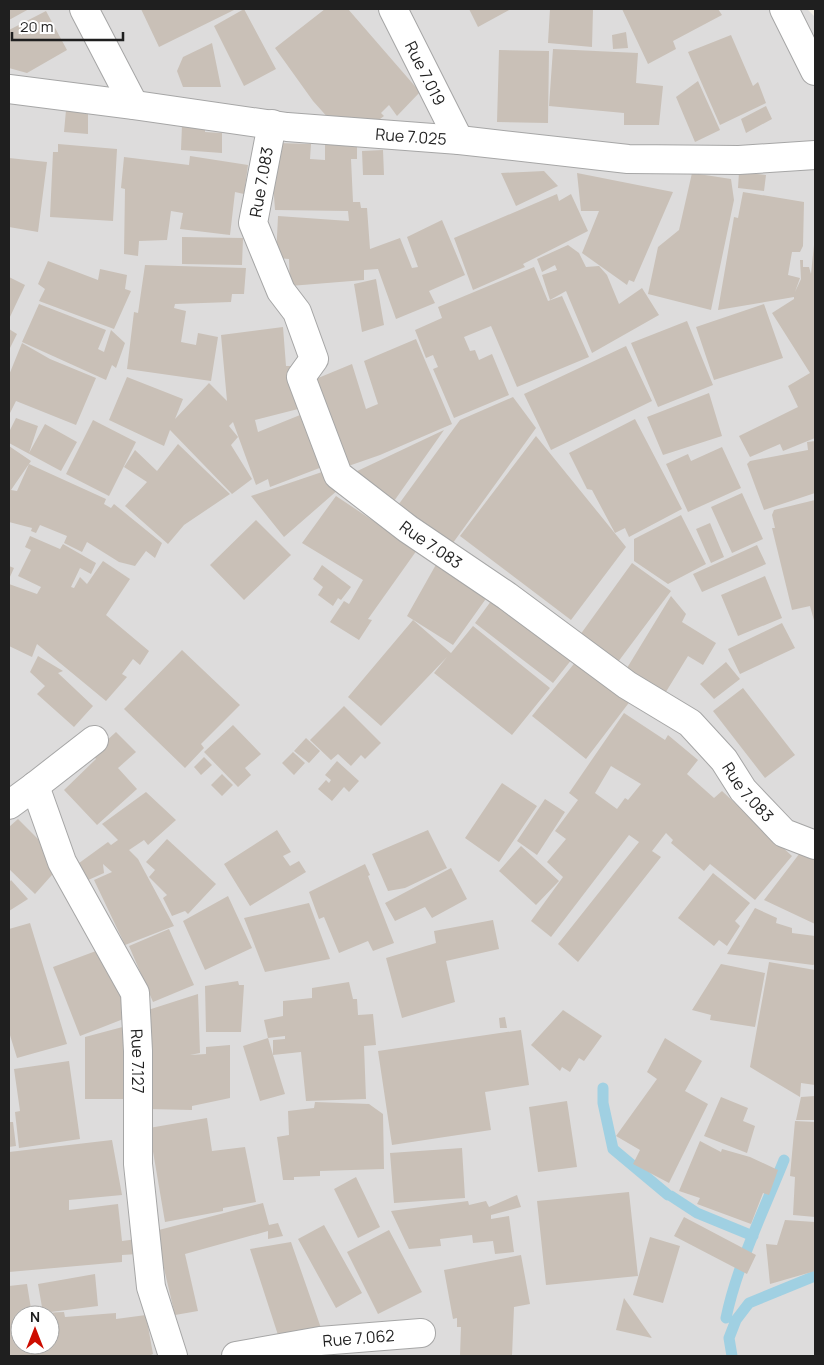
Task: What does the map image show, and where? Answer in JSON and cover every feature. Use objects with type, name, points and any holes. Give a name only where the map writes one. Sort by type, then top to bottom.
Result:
[{"type":"street","points":[[84,9],[134,104]]},
{"type":"street","name":"Rue 7.019","points":[[393,9],[459,140]]},
{"type":"street","points":[[784,9],[815,71]]},
{"type":"street","name":"Rue 7.025","points":[[9,89],[134,104],[272,124],[459,140],[628,159],[738,160],[815,155]]},
{"type":"street","name":"Rue 7.083","points":[[272,124],[253,223],[281,291],[297,312],[314,359],[301,377],[338,476],[408,529],[507,596],[627,685],[690,723],[724,760],[744,790],[784,834],[815,845]]},
{"type":"street","points":[[9,805],[94,740]]},
{"type":"street","name":"Rue 7.127","points":[[35,786],[62,862],[135,992],[138,1052],[138,1164],[151,1287],[173,1356]]},
{"type":"street","name":"Rue 7.062","points":[[236,1356],[320,1341],[422,1333]]},
{"type":"shaded area","points":[[9,9],[807,9],[815,17],[815,1356],[9,1356]]},
{"type":"building","points":[[9,9],[29,9],[9,20]]},
{"type":"building","points":[[141,9],[236,9],[159,47]]},
{"type":"building","points":[[244,9],[276,69],[244,86],[214,26]]},
{"type":"building","points":[[325,9],[348,9],[420,92],[397,116],[389,105],[381,113],[384,116],[368,128],[339,130],[313,101],[275,48]]},
{"type":"building","points":[[469,9],[511,9],[478,27]]},
{"type":"building","points":[[550,9],[593,9],[592,47],[548,43]]},
{"type":"building","points":[[622,9],[718,9],[722,15],[673,41],[676,49],[648,64]]},
{"type":"building","points":[[46,11],[67,50],[27,73],[9,68],[9,30]]},
{"type":"building","points":[[626,32],[628,48],[613,49],[612,35]]},
{"type":"building","points":[[731,35],[753,86],[758,82],[766,103],[720,125],[688,52]]},
{"type":"building","points":[[212,43],[221,87],[183,87],[177,71],[183,57]]},
{"type":"building","points":[[553,49],[638,53],[636,83],[663,86],[659,125],[624,125],[624,113],[549,106]]},
{"type":"building","points":[[499,50],[549,51],[548,123],[497,122]]},
{"type":"building","points":[[698,81],[720,130],[695,142],[676,97]]},
{"type":"building","points":[[766,106],[772,119],[746,133],[741,119]]},
{"type":"building","points":[[66,110],[88,112],[88,134],[64,132]]},
{"type":"building","points":[[182,125],[205,125],[205,132],[222,133],[222,153],[181,150]]},
{"type":"building","points":[[278,143],[311,144],[310,159],[325,160],[325,143],[357,144],[357,159],[351,159],[353,202],[360,202],[361,208],[367,208],[370,249],[400,238],[412,268],[418,267],[407,237],[442,220],[465,275],[429,291],[435,303],[396,319],[378,269],[364,270],[364,280],[290,286],[289,259],[276,258],[278,216],[349,221],[348,211],[275,210],[272,168]]},
{"type":"building","points":[[58,144],[117,149],[113,221],[50,217],[53,152],[58,152]]},
{"type":"building","points":[[383,150],[384,175],[363,175],[362,151]]},
{"type":"building","points":[[190,156],[248,165],[244,194],[235,192],[230,235],[180,229],[183,213],[171,211],[167,240],[139,241],[138,256],[124,254],[125,189],[121,188],[124,157],[189,165]]},
{"type":"building","points":[[9,158],[47,162],[38,232],[9,227]]},
{"type":"building","points":[[544,171],[558,186],[516,206],[501,173]]},
{"type":"building","points":[[739,172],[766,175],[764,191],[738,188]]},
{"type":"building","points":[[577,173],[673,192],[634,282],[629,280],[627,285],[582,253],[599,211],[581,211]]},
{"type":"building","points":[[692,173],[731,179],[734,200],[711,310],[648,294],[658,247],[679,230]]},
{"type":"building","points":[[743,192],[804,202],[803,246],[800,252],[792,252],[788,275],[800,278],[795,292],[801,279],[800,260],[803,260],[803,267],[809,267],[811,274],[815,245],[815,438],[783,451],[780,444],[750,457],[739,436],[798,407],[788,386],[810,373],[772,313],[794,299],[794,297],[718,310],[734,217],[738,218]]},
{"type":"building","points":[[557,194],[559,201],[571,194],[588,231],[523,264],[525,267],[473,290],[454,238]]},
{"type":"building","points":[[182,237],[243,238],[242,265],[182,264]]},
{"type":"building","points":[[568,245],[579,253],[586,267],[599,266],[607,275],[619,304],[642,288],[659,315],[592,353],[566,291],[550,300],[542,275],[557,270],[555,265],[542,272],[537,259]]},
{"type":"building","points":[[48,261],[98,280],[100,269],[127,275],[125,289],[131,291],[114,329],[39,301],[45,289],[38,284]]},
{"type":"building","points":[[145,265],[246,268],[244,294],[232,294],[231,302],[175,304],[174,308],[186,311],[181,342],[196,345],[198,333],[218,337],[211,381],[127,369],[134,312],[138,313]]},
{"type":"building","points":[[534,267],[548,301],[562,296],[589,357],[517,387],[491,326],[464,337],[470,351],[475,350],[479,360],[492,354],[509,395],[454,418],[433,369],[438,367],[433,355],[426,358],[415,330],[442,318],[438,307]]},
{"type":"building","points":[[9,277],[25,285],[9,319]]},
{"type":"building","points":[[376,279],[384,325],[362,332],[354,284]]},
{"type":"building","points":[[39,304],[106,330],[98,349],[104,352],[111,330],[125,343],[116,368],[112,365],[106,380],[22,342]]},
{"type":"building","points":[[764,304],[783,358],[714,380],[696,327]]},
{"type":"building","points":[[687,321],[713,385],[658,407],[631,343]]},
{"type":"building","points":[[283,327],[286,366],[294,366],[306,407],[255,420],[258,432],[310,411],[330,464],[270,487],[268,479],[256,485],[233,422],[229,426],[238,437],[231,445],[252,479],[232,494],[170,430],[164,446],[109,420],[127,377],[183,399],[175,419],[209,383],[227,401],[221,335]]},
{"type":"building","points":[[9,329],[17,334],[9,350]]},
{"type":"building","points":[[416,339],[452,424],[380,455],[337,470],[306,383],[352,364],[366,409],[378,404],[364,361]]},
{"type":"building","points":[[22,343],[50,359],[96,378],[76,425],[16,401],[9,415],[9,375]]},
{"type":"building","points":[[626,346],[652,401],[551,450],[524,394]]},
{"type":"building","points":[[709,393],[722,436],[663,455],[647,417]]},
{"type":"building","points":[[513,397],[536,428],[450,547],[396,508],[460,420]]},
{"type":"building","points":[[16,418],[38,426],[29,453],[45,424],[77,442],[61,471],[9,443],[9,432]]},
{"type":"building","points":[[635,419],[682,509],[629,537],[625,528],[615,533],[592,490],[587,489],[569,453]]},
{"type":"building","points":[[93,420],[136,442],[109,496],[66,474]]},
{"type":"building","points":[[444,430],[392,504],[351,474]]},
{"type":"building","points":[[536,436],[626,547],[571,620],[460,536]]},
{"type":"building","points":[[815,441],[815,493],[764,510],[747,464],[750,461],[808,450],[807,442]]},
{"type":"building","points":[[178,444],[230,494],[184,525],[168,544],[125,506],[147,482],[124,467],[135,450],[157,471]]},
{"type":"building","points":[[9,446],[31,461],[11,490],[17,491],[29,464],[106,499],[104,504],[111,508],[114,504],[162,543],[155,558],[146,551],[135,566],[119,562],[87,542],[82,552],[64,543],[67,536],[40,525],[36,533],[31,531],[32,528],[9,522]]},
{"type":"building","points":[[722,447],[741,488],[688,512],[666,464],[688,454],[691,461]]},
{"type":"building","points":[[322,472],[339,489],[284,537],[251,496]]},
{"type":"building","points":[[742,493],[763,539],[732,553],[711,507]]},
{"type":"building","points":[[336,496],[417,550],[368,619],[372,620],[359,640],[330,622],[344,601],[349,604],[363,580],[302,543]]},
{"type":"building","points":[[815,500],[815,624],[810,606],[792,610],[772,528],[775,528],[772,515],[774,510]]},
{"type":"building","points":[[681,515],[706,564],[668,584],[634,561],[634,539]]},
{"type":"building","points":[[256,520],[291,555],[244,600],[210,565]]},
{"type":"building","points":[[710,523],[724,557],[711,563],[696,529]]},
{"type":"building","points":[[30,536],[60,549],[63,544],[96,563],[91,574],[80,568],[71,587],[74,588],[80,577],[87,584],[103,561],[130,579],[106,615],[149,651],[140,665],[133,659],[122,674],[127,677],[106,701],[37,644],[32,657],[9,646],[9,584],[37,594],[41,587],[18,576],[31,550],[25,547]]},
{"type":"building","points":[[757,545],[766,564],[702,592],[693,574]]},
{"type":"building","points":[[438,561],[490,593],[453,645],[407,616]]},
{"type":"building","points":[[632,563],[671,591],[618,662],[580,635]]},
{"type":"building","points":[[322,565],[351,587],[341,600],[338,598],[333,606],[318,595],[323,587],[313,579]]},
{"type":"building","points":[[9,566],[14,568],[9,579]]},
{"type":"building","points":[[765,576],[782,618],[738,636],[721,595]]},
{"type":"building","points":[[671,596],[686,614],[682,622],[716,643],[703,665],[688,656],[664,695],[627,668]]},
{"type":"building","points":[[494,597],[572,659],[553,683],[475,623]]},
{"type":"building","points":[[413,620],[451,653],[473,626],[550,688],[512,735],[434,673],[447,657],[381,726],[348,697]]},
{"type":"building","points":[[782,623],[795,648],[740,674],[728,649]]},
{"type":"building","points":[[182,650],[240,705],[201,744],[204,748],[185,768],[124,709]]},
{"type":"building","points":[[38,656],[63,671],[58,673],[93,706],[74,727],[37,694],[45,686],[30,672]]},
{"type":"building","points":[[577,660],[631,700],[586,759],[532,716]]},
{"type":"building","points":[[726,662],[740,679],[714,699],[700,684]]},
{"type":"building","points":[[743,688],[795,755],[765,778],[713,711]]},
{"type":"building","points":[[344,706],[381,743],[365,759],[361,755],[351,766],[338,754],[331,760],[310,740]]},
{"type":"building","points":[[624,713],[665,740],[668,735],[698,760],[687,774],[714,798],[722,791],[792,856],[755,900],[710,864],[704,871],[671,843],[673,840],[666,833],[652,851],[661,857],[578,962],[558,944],[639,842],[629,835],[551,937],[531,921],[563,877],[547,862],[566,839],[555,831],[578,800],[569,793]],"holes":[[[611,766],[641,784],[628,800],[625,798],[617,809],[595,793]]]},
{"type":"building","points":[[233,725],[261,754],[245,768],[251,775],[238,787],[204,752]]},
{"type":"building","points":[[116,732],[136,752],[118,768],[137,789],[97,825],[64,790],[96,759],[92,754]]},
{"type":"building","points":[[306,738],[320,751],[309,763],[294,751]]},
{"type":"building","points":[[293,752],[305,763],[294,775],[282,763]]},
{"type":"building","points":[[204,757],[212,765],[201,775],[194,767]]},
{"type":"building","points":[[337,761],[359,781],[349,792],[344,787],[332,801],[318,789],[326,780],[329,783],[331,780],[325,775]]},
{"type":"building","points":[[222,774],[233,785],[222,796],[211,785]]},
{"type":"building","points":[[502,783],[537,806],[499,862],[465,838]]},
{"type":"building","points":[[146,792],[176,820],[148,845],[144,840],[129,850],[138,859],[174,926],[125,945],[94,880],[112,872],[103,864],[104,873],[86,881],[75,866],[108,842],[111,845],[118,840],[102,824]]},
{"type":"building","points":[[545,799],[565,812],[537,855],[517,841]]},
{"type":"building","points":[[18,819],[38,839],[43,835],[59,867],[35,894],[9,869],[9,827]]},
{"type":"building","points":[[277,830],[291,852],[283,856],[290,866],[299,861],[306,872],[250,906],[224,864]]},
{"type":"building","points":[[428,830],[447,868],[405,888],[388,891],[372,854]]},
{"type":"building","points":[[167,839],[216,884],[188,914],[185,911],[172,916],[163,898],[167,895],[149,877],[155,870],[146,862]]},
{"type":"building","points":[[806,845],[815,851],[815,924],[764,900]]},
{"type":"building","points":[[521,846],[559,881],[536,905],[499,871]]},
{"type":"building","points":[[365,864],[394,943],[373,951],[368,941],[339,953],[324,917],[319,919],[309,892]]},
{"type":"building","points":[[451,868],[467,899],[432,918],[425,907],[395,921],[385,903]]},
{"type":"building","points":[[713,873],[750,903],[735,921],[740,926],[727,946],[719,940],[714,946],[678,918]]},
{"type":"building","points":[[11,880],[28,899],[9,911],[9,883]]},
{"type":"building","points":[[228,896],[252,948],[205,970],[183,921]]},
{"type":"building","points":[[309,903],[330,959],[265,972],[244,918]]},
{"type":"building","points":[[755,908],[777,918],[776,923],[792,928],[792,933],[815,936],[815,964],[727,954]]},
{"type":"building","points":[[493,920],[499,949],[446,961],[455,1002],[402,1018],[386,958],[436,943],[434,931]]},
{"type":"building","points":[[30,923],[67,1044],[17,1058],[9,1032],[9,929]]},
{"type":"building","points":[[169,929],[194,985],[153,1002],[129,946]]},
{"type":"building","points":[[104,948],[131,1016],[80,1036],[53,967]]},
{"type":"building","points":[[769,962],[815,970],[815,1085],[801,1083],[800,1097],[750,1067]]},
{"type":"building","points":[[721,964],[765,973],[755,1027],[710,1020],[711,1015],[692,1010]]},
{"type":"building","points":[[238,981],[239,985],[244,985],[241,1032],[206,1032],[205,986]]},
{"type":"building","points":[[349,982],[353,999],[357,999],[358,1015],[373,1014],[376,1045],[364,1046],[366,1099],[306,1101],[301,1052],[273,1055],[273,1040],[285,1039],[285,1036],[268,1038],[264,1020],[283,1016],[283,1001],[312,998],[312,988]]},
{"type":"building","points":[[198,994],[200,1053],[190,1055],[206,1054],[206,1047],[230,1045],[230,1098],[192,1106],[192,1110],[147,1109],[148,1010]]},
{"type":"building","points":[[563,1010],[602,1036],[584,1061],[579,1058],[570,1072],[562,1067],[560,1071],[531,1045]]},
{"type":"building","points":[[505,1017],[507,1028],[500,1028],[499,1018]]},
{"type":"building","points":[[130,1025],[129,1099],[85,1099],[85,1037]]},
{"type":"building","points":[[521,1030],[529,1085],[485,1092],[491,1130],[392,1145],[378,1051]]},
{"type":"building","points":[[268,1038],[285,1094],[260,1101],[243,1046]]},
{"type":"building","points":[[665,1038],[702,1061],[685,1091],[708,1104],[669,1183],[633,1164],[640,1150],[616,1136],[657,1079],[647,1072]]},
{"type":"building","points":[[69,1061],[80,1139],[19,1148],[15,1112],[20,1111],[14,1069]]},
{"type":"building","points":[[815,1096],[815,1120],[796,1120],[801,1097]]},
{"type":"building","points":[[721,1097],[748,1108],[743,1121],[755,1126],[747,1153],[704,1136]]},
{"type":"building","points":[[567,1101],[577,1167],[538,1172],[529,1107]]},
{"type":"building","points":[[315,1102],[369,1104],[383,1114],[384,1169],[320,1171],[320,1176],[294,1177],[294,1180],[283,1180],[277,1137],[289,1135],[288,1111],[314,1108]]},
{"type":"building","points":[[207,1118],[212,1151],[245,1147],[256,1202],[223,1208],[223,1211],[165,1222],[149,1128]]},
{"type":"building","points":[[795,1121],[815,1122],[815,1217],[793,1215],[795,1177],[790,1176]]},
{"type":"building","points":[[9,1122],[13,1122],[16,1146],[9,1147]]},
{"type":"building","points":[[112,1140],[122,1195],[69,1200],[69,1210],[118,1204],[122,1241],[137,1239],[138,1254],[122,1255],[122,1262],[9,1272],[9,1152]]},
{"type":"building","points":[[700,1141],[721,1152],[722,1149],[750,1157],[778,1170],[769,1195],[763,1193],[751,1224],[697,1204],[700,1198],[679,1191]]},
{"type":"building","points":[[462,1148],[465,1198],[394,1203],[390,1153]]},
{"type":"building","points":[[356,1177],[380,1227],[358,1238],[334,1189]]},
{"type":"building","points":[[629,1192],[638,1276],[546,1285],[537,1201]]},
{"type":"building","points":[[517,1195],[521,1207],[491,1215],[491,1219],[509,1216],[514,1252],[495,1254],[493,1241],[473,1243],[472,1235],[440,1239],[441,1246],[409,1249],[391,1211],[468,1201],[469,1205],[486,1201],[489,1207]]},
{"type":"building","points":[[263,1203],[269,1225],[278,1223],[283,1236],[268,1239],[268,1231],[185,1254],[198,1311],[175,1315],[155,1231]]},
{"type":"building","points":[[684,1217],[756,1255],[747,1274],[674,1236]]},
{"type":"building","points":[[785,1220],[815,1222],[815,1271],[770,1284],[766,1244],[777,1245]]},
{"type":"building","points":[[324,1225],[362,1293],[336,1308],[298,1239]]},
{"type":"building","points":[[389,1230],[422,1292],[378,1314],[347,1252]]},
{"type":"building","points":[[650,1237],[680,1246],[663,1303],[633,1295]]},
{"type":"building","points":[[291,1242],[321,1328],[278,1335],[250,1249]]},
{"type":"building","points":[[521,1255],[530,1304],[514,1307],[512,1356],[460,1356],[461,1327],[457,1327],[457,1318],[453,1319],[444,1270]]},
{"type":"building","points":[[95,1274],[98,1306],[60,1311],[60,1305],[42,1305],[38,1284]]},
{"type":"building","points":[[27,1284],[30,1305],[10,1305],[10,1355],[60,1355],[60,1312],[64,1312],[65,1317],[116,1313],[116,1319],[146,1315],[153,1354],[149,1356],[9,1356],[9,1286]]},
{"type":"building","points":[[624,1298],[652,1338],[616,1330]]},
{"type":"waterway","points":[[603,1088],[603,1103],[613,1149],[668,1195]]},
{"type":"waterway","points":[[726,1318],[744,1258],[784,1160]]},
{"type":"waterway","points":[[671,1196],[697,1213],[753,1236]]},
{"type":"waterway","points":[[732,1356],[729,1338],[736,1320],[749,1303],[815,1276]]}]
